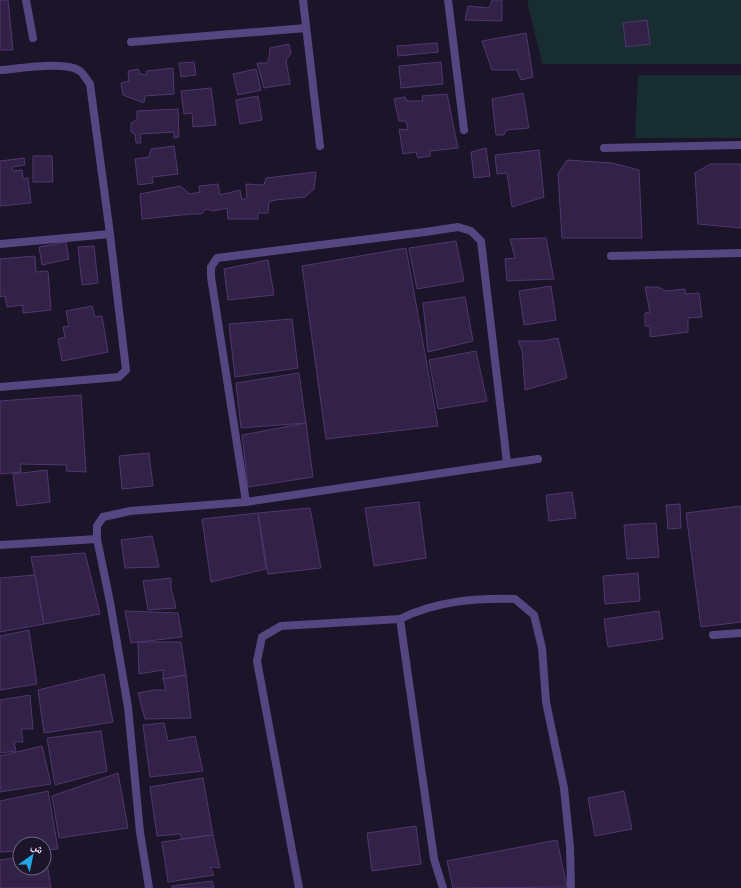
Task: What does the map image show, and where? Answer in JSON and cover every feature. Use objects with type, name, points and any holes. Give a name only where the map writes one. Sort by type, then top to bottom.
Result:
[{"type":"street","points":[[26,0],[33,38]]},
{"type":"street","points":[[303,0],[320,146]]},
{"type":"street","points":[[448,0],[464,130]]},
{"type":"street","points":[[131,42],[306,28]]},
{"type":"street","points":[[0,70],[42,66],[67,66],[80,71],[90,84],[126,370],[119,377],[0,387]]},
{"type":"street","points":[[604,148],[741,145]]},
{"type":"street","points":[[246,502],[211,277],[211,266],[218,258],[458,227],[472,231],[481,241],[507,463]]},
{"type":"street","points":[[0,244],[110,234]]},
{"type":"street","points":[[611,256],[741,253]]},
{"type":"street","points":[[149,888],[140,832],[128,707],[110,602],[97,539],[97,526],[103,517],[130,512],[246,502],[507,463],[538,460]]},
{"type":"street","points":[[0,545],[97,539]]},
{"type":"street","points":[[299,888],[257,661],[262,637],[281,626],[400,619],[415,612],[438,605],[480,598],[515,598],[534,615],[542,648],[546,702],[564,788],[570,847],[571,888]]},
{"type":"street","points":[[400,619],[434,859],[443,888]]},
{"type":"street","points":[[713,635],[741,633]]},
{"type":"green space","points":[[527,0],[741,0],[741,64],[542,64]]},
{"type":"green space","points":[[638,75],[741,75],[741,138],[635,138]]},
{"type":"building","points":[[0,0],[8,0],[13,50],[0,50]]},
{"type":"building","points":[[492,0],[502,0],[502,21],[465,20],[468,6],[489,8]]},
{"type":"building","points":[[647,20],[650,44],[626,47],[623,23]]},
{"type":"building","points":[[526,33],[533,77],[521,80],[517,70],[492,70],[482,41]]},
{"type":"building","points":[[437,43],[438,52],[398,56],[397,46]]},
{"type":"building","points":[[289,44],[291,53],[286,60],[290,84],[264,88],[257,63],[267,63],[270,48]]},
{"type":"building","points":[[194,62],[196,75],[181,77],[179,63]]},
{"type":"building","points":[[441,62],[443,84],[401,88],[399,66]]},
{"type":"building","points":[[173,68],[174,94],[145,96],[144,103],[123,95],[121,83],[129,81],[128,71],[138,69],[140,74],[146,75],[147,71]]},
{"type":"building","points":[[256,69],[261,90],[238,95],[233,74]]},
{"type":"building","points":[[211,88],[216,125],[193,127],[192,113],[184,114],[181,91]]},
{"type":"building","points":[[523,93],[529,128],[506,130],[504,135],[496,135],[492,99]]},
{"type":"building","points":[[447,94],[458,148],[430,151],[430,156],[418,158],[416,152],[403,154],[399,129],[408,130],[406,121],[399,121],[394,99],[405,97],[407,101],[423,101],[422,96]]},
{"type":"building","points":[[258,96],[262,120],[240,124],[236,100]]},
{"type":"building","points":[[178,109],[179,137],[174,138],[174,132],[140,134],[141,143],[136,143],[135,134],[131,132],[131,123],[137,120],[137,111]]},
{"type":"building","points":[[174,146],[178,174],[152,177],[153,183],[138,185],[135,159],[149,157],[151,149]]},
{"type":"building","points":[[486,148],[490,176],[474,178],[471,152]]},
{"type":"building","points":[[539,150],[544,197],[512,207],[507,173],[497,174],[495,155]]},
{"type":"building","points":[[33,156],[52,156],[53,182],[33,182]]},
{"type":"building","points":[[24,158],[25,165],[12,167],[13,171],[22,170],[23,179],[28,178],[31,203],[0,206],[0,161]]},
{"type":"building","points":[[567,160],[612,163],[639,170],[642,238],[562,238],[558,174]]},
{"type":"building","points":[[710,164],[741,164],[741,228],[698,224],[695,173]]},
{"type":"building","points":[[316,172],[314,189],[305,197],[269,202],[268,213],[258,213],[258,219],[228,219],[227,208],[213,211],[206,209],[201,214],[142,219],[140,194],[180,186],[190,194],[200,192],[199,186],[218,184],[220,195],[240,190],[242,200],[247,198],[246,184],[264,185],[266,178]]},
{"type":"building","points":[[546,238],[554,279],[507,281],[505,259],[515,258],[510,239]]},
{"type":"building","points":[[456,241],[464,281],[417,289],[409,248]]},
{"type":"building","points":[[66,242],[69,259],[42,265],[39,247]]},
{"type":"building","points":[[94,246],[98,283],[82,285],[78,247]]},
{"type":"building","points":[[406,248],[438,426],[326,439],[302,266]]},
{"type":"building","points":[[35,256],[36,272],[48,271],[51,310],[23,313],[23,305],[7,307],[5,296],[0,297],[0,259]]},
{"type":"building","points":[[268,260],[274,295],[228,300],[224,269]]},
{"type":"building","points":[[551,286],[556,320],[524,325],[519,291]]},
{"type":"building","points":[[645,287],[658,287],[666,291],[685,289],[685,294],[699,293],[702,317],[688,318],[688,332],[650,337],[650,326],[645,326],[645,313],[650,312]]},
{"type":"building","points":[[465,297],[473,341],[428,352],[423,303]]},
{"type":"building","points":[[92,306],[95,317],[102,316],[108,352],[62,361],[58,339],[65,337],[63,327],[69,326],[66,311]]},
{"type":"building","points":[[292,319],[298,368],[235,377],[229,324]]},
{"type":"building","points":[[558,338],[567,378],[525,390],[522,350],[518,341],[542,341]]},
{"type":"building","points":[[476,351],[487,401],[438,409],[429,360]]},
{"type":"building","points":[[299,373],[306,423],[241,428],[236,383]]},
{"type":"building","points":[[81,395],[86,472],[66,471],[67,465],[20,464],[21,472],[0,474],[0,401]]},
{"type":"building","points":[[306,423],[313,477],[248,487],[242,435]]},
{"type":"building","points":[[149,453],[153,486],[122,489],[119,456]]},
{"type":"building","points":[[47,470],[50,502],[17,506],[13,474]]},
{"type":"building","points":[[572,492],[576,518],[549,521],[546,495]]},
{"type":"building","points":[[419,502],[426,558],[374,566],[365,508]]},
{"type":"building","points":[[680,504],[681,528],[668,529],[666,505]]},
{"type":"building","points":[[741,506],[741,622],[701,627],[686,513]]},
{"type":"building","points":[[310,508],[321,568],[268,574],[258,513]]},
{"type":"building","points":[[258,513],[266,569],[211,582],[202,519]]},
{"type":"building","points":[[656,523],[659,557],[627,559],[624,525]]},
{"type":"building","points":[[152,536],[159,567],[125,568],[121,540]]},
{"type":"building","points":[[85,553],[100,614],[44,624],[31,557]]},
{"type":"building","points":[[638,573],[640,601],[605,604],[603,576]]},
{"type":"building","points":[[35,575],[44,624],[0,632],[0,578]]},
{"type":"building","points":[[171,578],[171,588],[176,608],[148,610],[143,581]]},
{"type":"building","points":[[125,611],[178,613],[182,637],[131,643]]},
{"type":"building","points":[[659,611],[663,639],[608,647],[604,619]]},
{"type":"building","points":[[29,630],[37,684],[0,690],[0,636]]},
{"type":"building","points":[[138,642],[181,642],[186,675],[163,679],[163,670],[139,674]]},
{"type":"building","points":[[104,674],[113,722],[44,733],[38,690]]},
{"type":"building","points":[[186,675],[191,718],[145,719],[138,693],[154,690],[166,690],[163,679]]},
{"type":"building","points":[[30,695],[33,729],[21,729],[23,742],[14,742],[16,751],[0,753],[0,700]]},
{"type":"building","points":[[164,723],[168,741],[195,736],[203,771],[150,777],[143,725]]},
{"type":"building","points":[[101,731],[107,771],[55,785],[47,738]]},
{"type":"building","points":[[42,746],[51,784],[0,792],[0,756]]},
{"type":"building","points":[[118,773],[128,828],[59,838],[52,796]]},
{"type":"building","points":[[203,778],[213,835],[182,839],[180,834],[157,836],[150,787]]},
{"type":"building","points":[[48,791],[58,849],[52,849],[52,836],[12,836],[12,851],[0,852],[0,801]]},
{"type":"building","points":[[624,791],[632,829],[595,836],[588,798]]},
{"type":"building","points":[[416,826],[421,864],[372,871],[367,833]]},
{"type":"building","points":[[213,835],[220,868],[210,867],[214,875],[168,882],[162,842]]},
{"type":"building","points":[[557,840],[567,887],[453,888],[447,861]]},
{"type":"building","points":[[12,858],[12,876],[49,876],[51,888],[0,888],[0,860]]},
{"type":"building","points":[[212,881],[214,888],[172,888],[172,886]]}]
